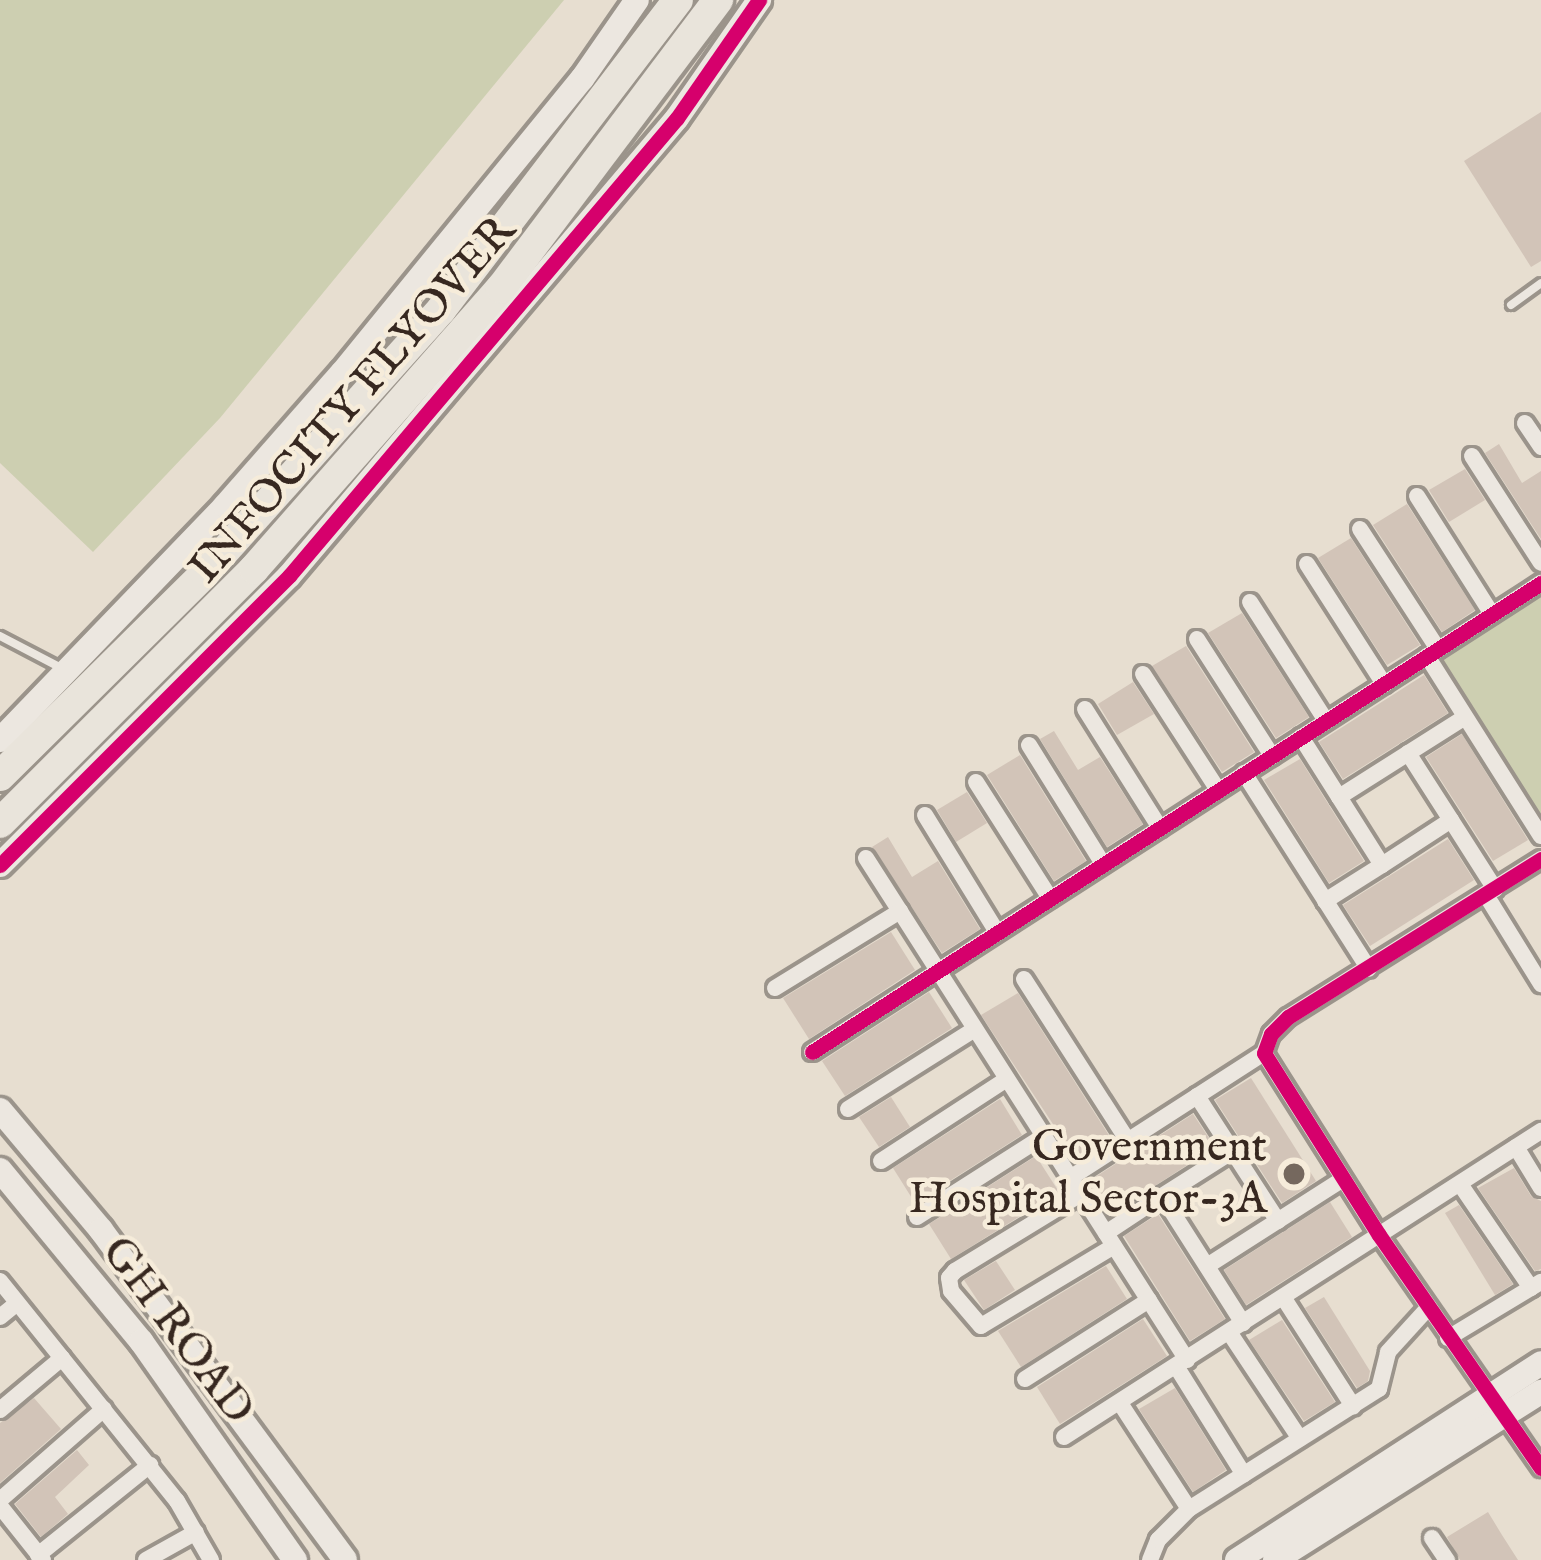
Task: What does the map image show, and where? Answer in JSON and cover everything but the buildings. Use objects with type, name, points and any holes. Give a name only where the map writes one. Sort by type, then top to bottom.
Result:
[{"type":"highway","name":"INFOCITY FLYOVER","points":[[0,776],[205,573],[441,310],[678,0]]},
{"type":"highway","name":"INFOCITY FLYOVER","points":[[0,823],[254,568],[501,289],[718,0]]},
{"type":"street","points":[[0,740],[225,506],[342,373],[582,79],[637,0]]},
{"type":"street","points":[[0,865],[304,560],[677,118],[759,0]]},
{"type":"street","points":[[1525,422],[1541,447]]},
{"type":"street","points":[[1472,456],[1541,563]]},
{"type":"street","points":[[1417,496],[1492,614]]},
{"type":"street","points":[[1360,529],[1465,717],[1541,836]]},
{"type":"street","points":[[1307,564],[1384,684]]},
{"type":"street","points":[[812,1052],[1541,583]]},
{"type":"street","points":[[1250,602],[1326,721]]},
{"type":"street","points":[[1197,639],[1272,756]]},
{"type":"street","points":[[1143,674],[1218,790]]},
{"type":"street","points":[[1085,709],[1160,828]]},
{"type":"street","points":[[1339,797],[1465,717]]},
{"type":"street","points":[[1301,737],[1382,865]]},
{"type":"street","points":[[1029,746],[1103,864]]},
{"type":"street","points":[[1408,753],[1451,820],[1541,984]]},
{"type":"street","points":[[1244,773],[1369,969]]},
{"type":"street","points":[[976,782],[1050,898]]},
{"type":"street","points":[[925,815],[997,932]]},
{"type":"street","points":[[1325,901],[1451,820]]},
{"type":"street","points":[[866,858],[1149,1300],[1244,1475]]},
{"type":"street","points":[[1070,1178],[1264,1054],[1271,1034],[1288,1017],[1541,860]]},
{"type":"street","points":[[775,988],[900,910]]},
{"type":"street","points":[[1024,979],[1127,1141]]},
{"type":"street","points":[[848,1109],[975,1029]]},
{"type":"street","points":[[1264,1054],[1379,1235],[1541,1468]]},
{"type":"street","points":[[881,1161],[1007,1079]]},
{"type":"street","points":[[1198,1096],[1278,1221]]},
{"type":"street","name":"GH ROAD","points":[[0,1110],[101,1230],[345,1560]]},
{"type":"street","points":[[1064,1437],[1541,1131]]},
{"type":"street","points":[[917,1217],[1044,1136]]},
{"type":"street","points":[[1516,1147],[1541,1188]]},
{"type":"street","points":[[1081,1194],[955,1271],[949,1278],[951,1291],[969,1318],[981,1326],[1233,1151]]},
{"type":"street","name":"GH ROAD","points":[[0,1170],[140,1340],[295,1560]]},
{"type":"street","points":[[1207,1266],[1342,1179]]},
{"type":"street","points":[[1448,1338],[1536,1285],[1460,1184]]},
{"type":"street","points":[[1162,1196],[1207,1266],[1236,1328],[1300,1439]]},
{"type":"street","points":[[0,1282],[149,1466],[211,1560]]},
{"type":"street","points":[[1283,1298],[1353,1406]]},
{"type":"street","points":[[1025,1379],[1149,1300]]},
{"type":"street","points":[[0,1317],[17,1303]]},
{"type":"street","points":[[1150,1560],[1158,1540],[1190,1509],[1382,1386],[1384,1359],[1428,1308]]},
{"type":"street","points":[[0,1410],[62,1358]]},
{"type":"street","points":[[1275,1560],[1498,1405],[1541,1363]]},
{"type":"street","points":[[1237,1560],[1498,1405],[1541,1392]]},
{"type":"street","points":[[1120,1403],[1190,1509]]},
{"type":"street","points":[[104,1409],[0,1503],[40,1557],[149,1466]]},
{"type":"street","points":[[146,1560],[196,1532]]},
{"type":"street","points":[[1432,1538],[1447,1560]]},
{"type":"lane","points":[[1511,305],[1541,283]]},
{"type":"lane","points":[[0,636],[67,671]]},
{"type":"green space","points":[[0,0],[564,0],[220,418],[93,552],[0,463]]},
{"type":"green space","points":[[1541,595],[1541,815],[1440,661]]},
{"type":"cycle path","points":[[0,865],[289,576],[677,118],[759,0]]},
{"type":"cycle path","points":[[812,1052],[1541,583]]},
{"type":"cycle path","points":[[1541,859],[1288,1017],[1271,1034],[1264,1053],[1379,1235],[1541,1468]]},
{"type":"place","name":"Government Hospital Sector-3A","points":[[1294,1174]]}]
